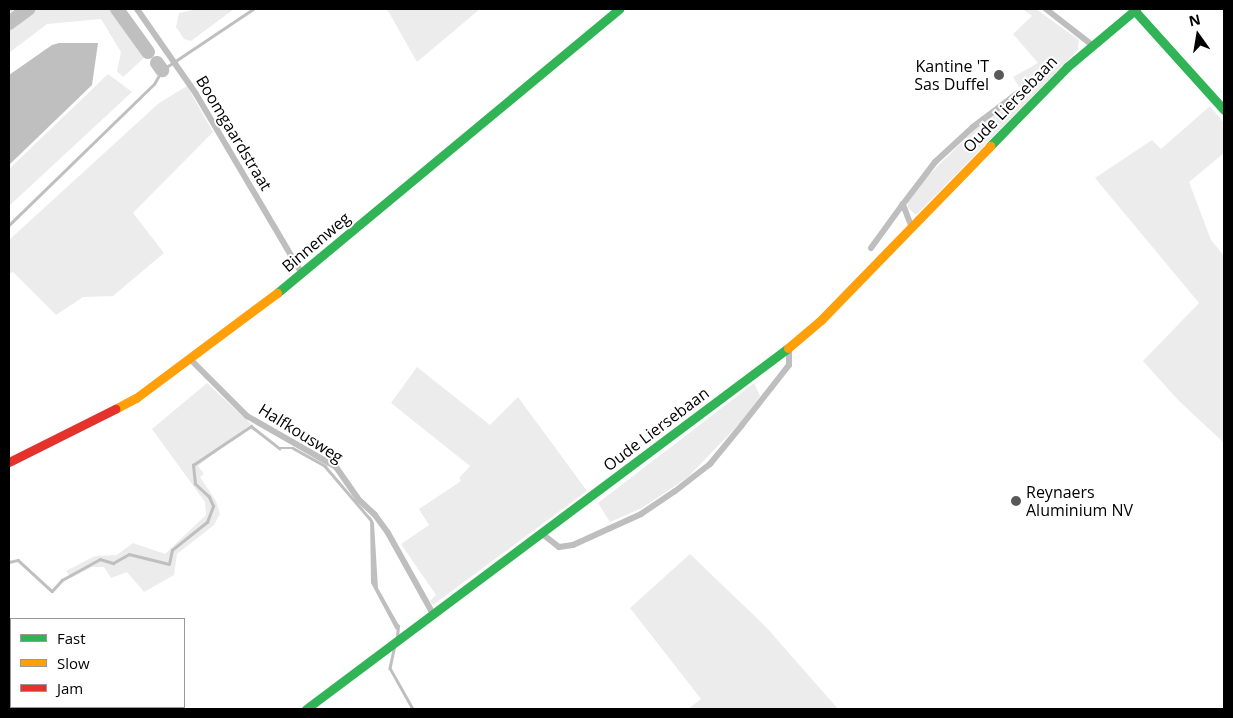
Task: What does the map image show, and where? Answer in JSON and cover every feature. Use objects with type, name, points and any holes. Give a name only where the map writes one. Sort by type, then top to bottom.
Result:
[{"type":"main road","name":"Binnenweg","points":[[9,462],[136,398],[190,360],[302,274],[619,9]]},
{"type":"main road","name":"Oude Liersebaan","points":[[306,709],[789,347],[821,320],[1091,44],[1135,9]]},
{"type":"main road","points":[[1135,9],[1224,110]]},
{"type":"street","name":"Boomgaardstraat","points":[[137,9],[196,94],[302,274]]},
{"type":"street","points":[[1046,9],[1091,44]]},
{"type":"street","name":"Oude Liersebaan","points":[[871,248],[936,162],[973,127],[1018,93]]},
{"type":"street","points":[[903,204],[912,228]]},
{"type":"street","points":[[541,533],[559,547],[572,545],[642,514],[674,492],[710,464],[742,425],[789,365],[789,347]]},
{"type":"street","name":"Halfkousweg","points":[[190,360],[247,416],[336,467],[358,499],[375,515],[388,533],[433,614]]},
{"type":"shaded area","points":[[9,9],[125,9],[154,49],[123,77],[117,71],[121,52],[101,19],[47,24],[9,53]]},
{"type":"shaded area","points":[[197,9],[234,9],[191,41],[184,39],[176,27],[179,13]]},
{"type":"shaded area","points":[[387,9],[480,9],[417,62]]},
{"type":"shaded area","points":[[1023,9],[1036,9],[1079,40],[1078,50],[916,215],[908,208],[908,201],[926,178],[975,129],[1040,81],[1051,67],[1019,87],[1013,77],[1038,63],[1013,34],[1032,16]]},
{"type":"shaded area","points":[[59,43],[98,43],[92,85],[9,165],[9,75],[52,45]]},
{"type":"shaded area","points":[[108,74],[132,92],[9,206],[9,169]]},
{"type":"shaded area","points":[[187,86],[213,132],[133,213],[164,253],[113,296],[83,297],[56,315],[13,272],[9,274],[9,240],[159,103]]},
{"type":"shaded area","points":[[1210,106],[1224,123],[1224,153],[1189,182],[1211,240],[1224,256],[1224,443],[1178,400],[1143,361],[1199,303],[1095,178],[1152,140],[1161,149]]},
{"type":"shaded area","points":[[417,367],[490,425],[518,397],[587,491],[433,605],[430,601],[436,595],[401,544],[429,525],[419,509],[461,481],[459,478],[470,466],[391,403]]},
{"type":"shaded area","points":[[207,383],[251,424],[198,466],[204,474],[200,477],[216,501],[220,514],[214,525],[177,554],[174,575],[144,592],[127,572],[111,578],[104,567],[92,567],[71,578],[66,571],[95,556],[117,555],[133,543],[165,554],[206,515],[205,502],[152,429]]},
{"type":"shaded area","points":[[754,383],[760,396],[741,422],[688,477],[642,508],[610,522],[598,503]]},
{"type":"shaded area","points":[[370,516],[374,523],[378,588],[400,627],[396,630],[371,583]]},
{"type":"shaded area","points":[[690,554],[767,628],[838,709],[688,709],[701,699],[630,608]]},
{"type":"waterway","points":[[9,23],[28,9]]},
{"type":"waterway","points":[[117,9],[148,52]]},
{"type":"waterway","points":[[9,225],[154,84],[162,70],[253,9]]},
{"type":"waterway","points":[[157,63],[162,70]]},
{"type":"waterway","points":[[9,562],[18,560],[52,591],[62,580],[100,559],[113,563],[129,554],[169,564],[172,550],[207,522],[213,506],[209,497],[195,484],[193,465],[251,426],[279,448],[293,448],[325,466],[371,520]]},
{"type":"waterway","points":[[397,637],[398,626]]},
{"type":"waterway","points":[[395,645],[390,668],[413,709]]},
{"type":"traffic: fast","points":[[277,293],[619,9]]},
{"type":"traffic: fast","points":[[990,146],[1067,67],[1136,9]]},
{"type":"traffic: fast","points":[[1134,10],[1224,110]]},
{"type":"traffic: fast","points":[[306,709],[788,348]]},
{"type":"traffic: slow","points":[[788,348],[821,320],[990,146]]},
{"type":"traffic: slow","points":[[115,409],[136,398],[277,293]]},
{"type":"traffic: jam","points":[[9,462],[115,409]]},
{"type":"place","name":"Kantine 'T Sas Duffel","points":[[999,75]]},
{"type":"place","name":"Reynaers Aluminium NV","points":[[1016,501]]}]
